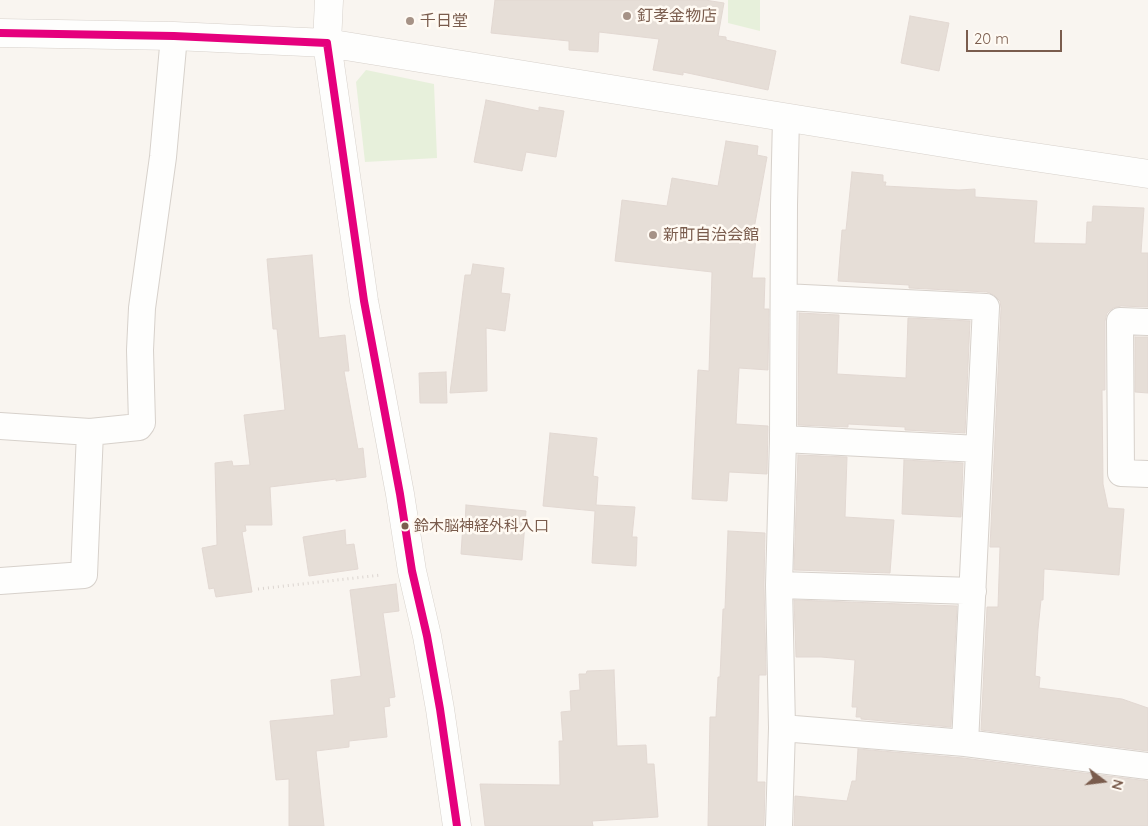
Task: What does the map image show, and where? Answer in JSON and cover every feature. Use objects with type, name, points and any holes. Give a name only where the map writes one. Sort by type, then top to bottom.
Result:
[{"type":"street","points":[[329,0],[327,43],[364,301],[400,494],[412,571],[427,636],[440,709],[457,826]]},
{"type":"street","points":[[0,33],[174,36],[327,43],[996,152],[1148,174]]},
{"type":"street","points":[[0,426],[90,432],[139,427],[142,423],[140,350],[142,308],[163,158],[174,36]]},
{"type":"street","points":[[779,826],[782,728],[780,585],[786,118]]},
{"type":"street","points":[[784,297],[986,307],[965,743]]},
{"type":"street","points":[[1148,322],[1120,321],[1120,473],[1148,474]]},
{"type":"street","points":[[0,581],[84,575],[90,432]]},
{"type":"street","points":[[783,439],[979,449]]},
{"type":"street","points":[[780,585],[973,591]]},
{"type":"street","points":[[782,728],[965,743],[1148,766]]},
{"type":"path","points":[[258,589],[412,571]]},
{"type":"green space","points":[[728,0],[760,0],[760,31],[728,23]]},
{"type":"green space","points":[[366,70],[434,84],[437,158],[365,162],[356,82]]},
{"type":"building","points":[[495,0],[705,0],[724,3],[718,36],[726,37],[726,40],[776,51],[768,90],[683,72],[683,75],[653,70],[659,39],[599,32],[598,52],[569,50],[569,41],[491,33]]},
{"type":"building","points":[[910,16],[949,23],[939,71],[901,63]]},
{"type":"building","points":[[486,100],[539,111],[539,107],[564,111],[556,157],[526,152],[522,171],[474,162]]},
{"type":"building","points":[[726,141],[758,146],[757,155],[767,157],[754,229],[757,229],[752,278],[765,278],[764,309],[769,309],[768,370],[739,368],[736,424],[768,426],[767,474],[729,472],[727,501],[692,499],[698,370],[709,371],[712,272],[615,261],[622,200],[667,206],[672,178],[718,186]]},
{"type":"building","points":[[852,172],[883,175],[883,182],[886,182],[885,186],[959,190],[975,189],[975,197],[1037,201],[1034,243],[1086,244],[1087,222],[1092,222],[1093,206],[1144,208],[1141,253],[1148,253],[1148,307],[1121,306],[1113,308],[1107,313],[1105,321],[1105,390],[1102,390],[1103,484],[1108,508],[1124,509],[1119,575],[1044,569],[1043,600],[1041,600],[1035,676],[1040,677],[1039,688],[1122,699],[1148,708],[1148,751],[981,730],[987,607],[998,607],[1000,547],[990,547],[1000,301],[994,295],[987,292],[909,288],[909,285],[838,281],[842,230],[846,230]]},
{"type":"building","points":[[312,255],[319,338],[345,335],[349,371],[344,371],[358,449],[363,448],[366,477],[270,487],[272,525],[245,525],[246,531],[242,532],[252,592],[216,597],[214,588],[209,589],[202,548],[217,545],[215,463],[232,461],[233,466],[250,465],[244,415],[285,410],[277,329],[273,329],[267,259]]},
{"type":"building","points":[[473,264],[504,268],[501,293],[510,294],[505,331],[486,328],[487,391],[450,393],[465,275],[471,275]]},
{"type":"building","points":[[799,313],[839,315],[837,374],[906,378],[908,318],[970,321],[965,433],[905,430],[905,427],[848,424],[848,427],[798,425]]},
{"type":"building","points":[[1135,337],[1148,337],[1148,393],[1135,392]]},
{"type":"building","points":[[446,372],[447,403],[420,403],[419,373]]},
{"type":"building","points":[[550,433],[597,438],[593,476],[598,477],[596,505],[635,507],[632,537],[637,537],[636,566],[592,563],[595,511],[543,506]]},
{"type":"building","points":[[798,455],[847,457],[845,517],[894,520],[890,573],[794,570]]},
{"type":"building","points":[[904,460],[963,463],[961,517],[902,514]]},
{"type":"building","points":[[466,505],[526,511],[522,560],[461,554]]},
{"type":"building","points":[[345,530],[346,545],[354,544],[358,569],[309,576],[303,537]]},
{"type":"building","points":[[728,531],[765,533],[766,675],[759,675],[757,782],[765,782],[764,826],[708,826],[710,717],[716,717],[718,677],[720,677]]},
{"type":"building","points":[[396,584],[399,611],[383,613],[395,697],[389,698],[390,706],[384,707],[387,737],[349,741],[349,747],[316,751],[324,826],[289,826],[289,779],[276,780],[270,721],[334,715],[331,680],[361,676],[350,590]]},
{"type":"building","points":[[794,600],[957,606],[951,727],[856,717],[857,707],[852,707],[855,660],[796,657]]},
{"type":"building","points":[[614,670],[617,746],[646,745],[647,764],[654,764],[658,817],[592,821],[593,826],[485,826],[480,784],[560,785],[559,741],[563,741],[561,712],[571,711],[570,691],[580,690],[579,674],[586,674],[587,671]]},
{"type":"building","points":[[858,749],[963,758],[1148,781],[1148,826],[794,826],[795,796],[847,801],[852,781],[856,781]]},
{"type":"transit line","points":[[0,33],[174,36],[327,43]]},
{"type":"transit line","points":[[327,43],[364,301],[400,494],[412,571],[427,636],[440,709],[457,826]]},
{"type":"place","name":"釘孝金物店","points":[[627,16]]},
{"type":"place","name":"千日堂","points":[[410,21]]},
{"type":"place","name":"新町自治会館","points":[[653,235]]},
{"type":"place","name":"鈴木脳神経外科入口","points":[[405,526]]}]
